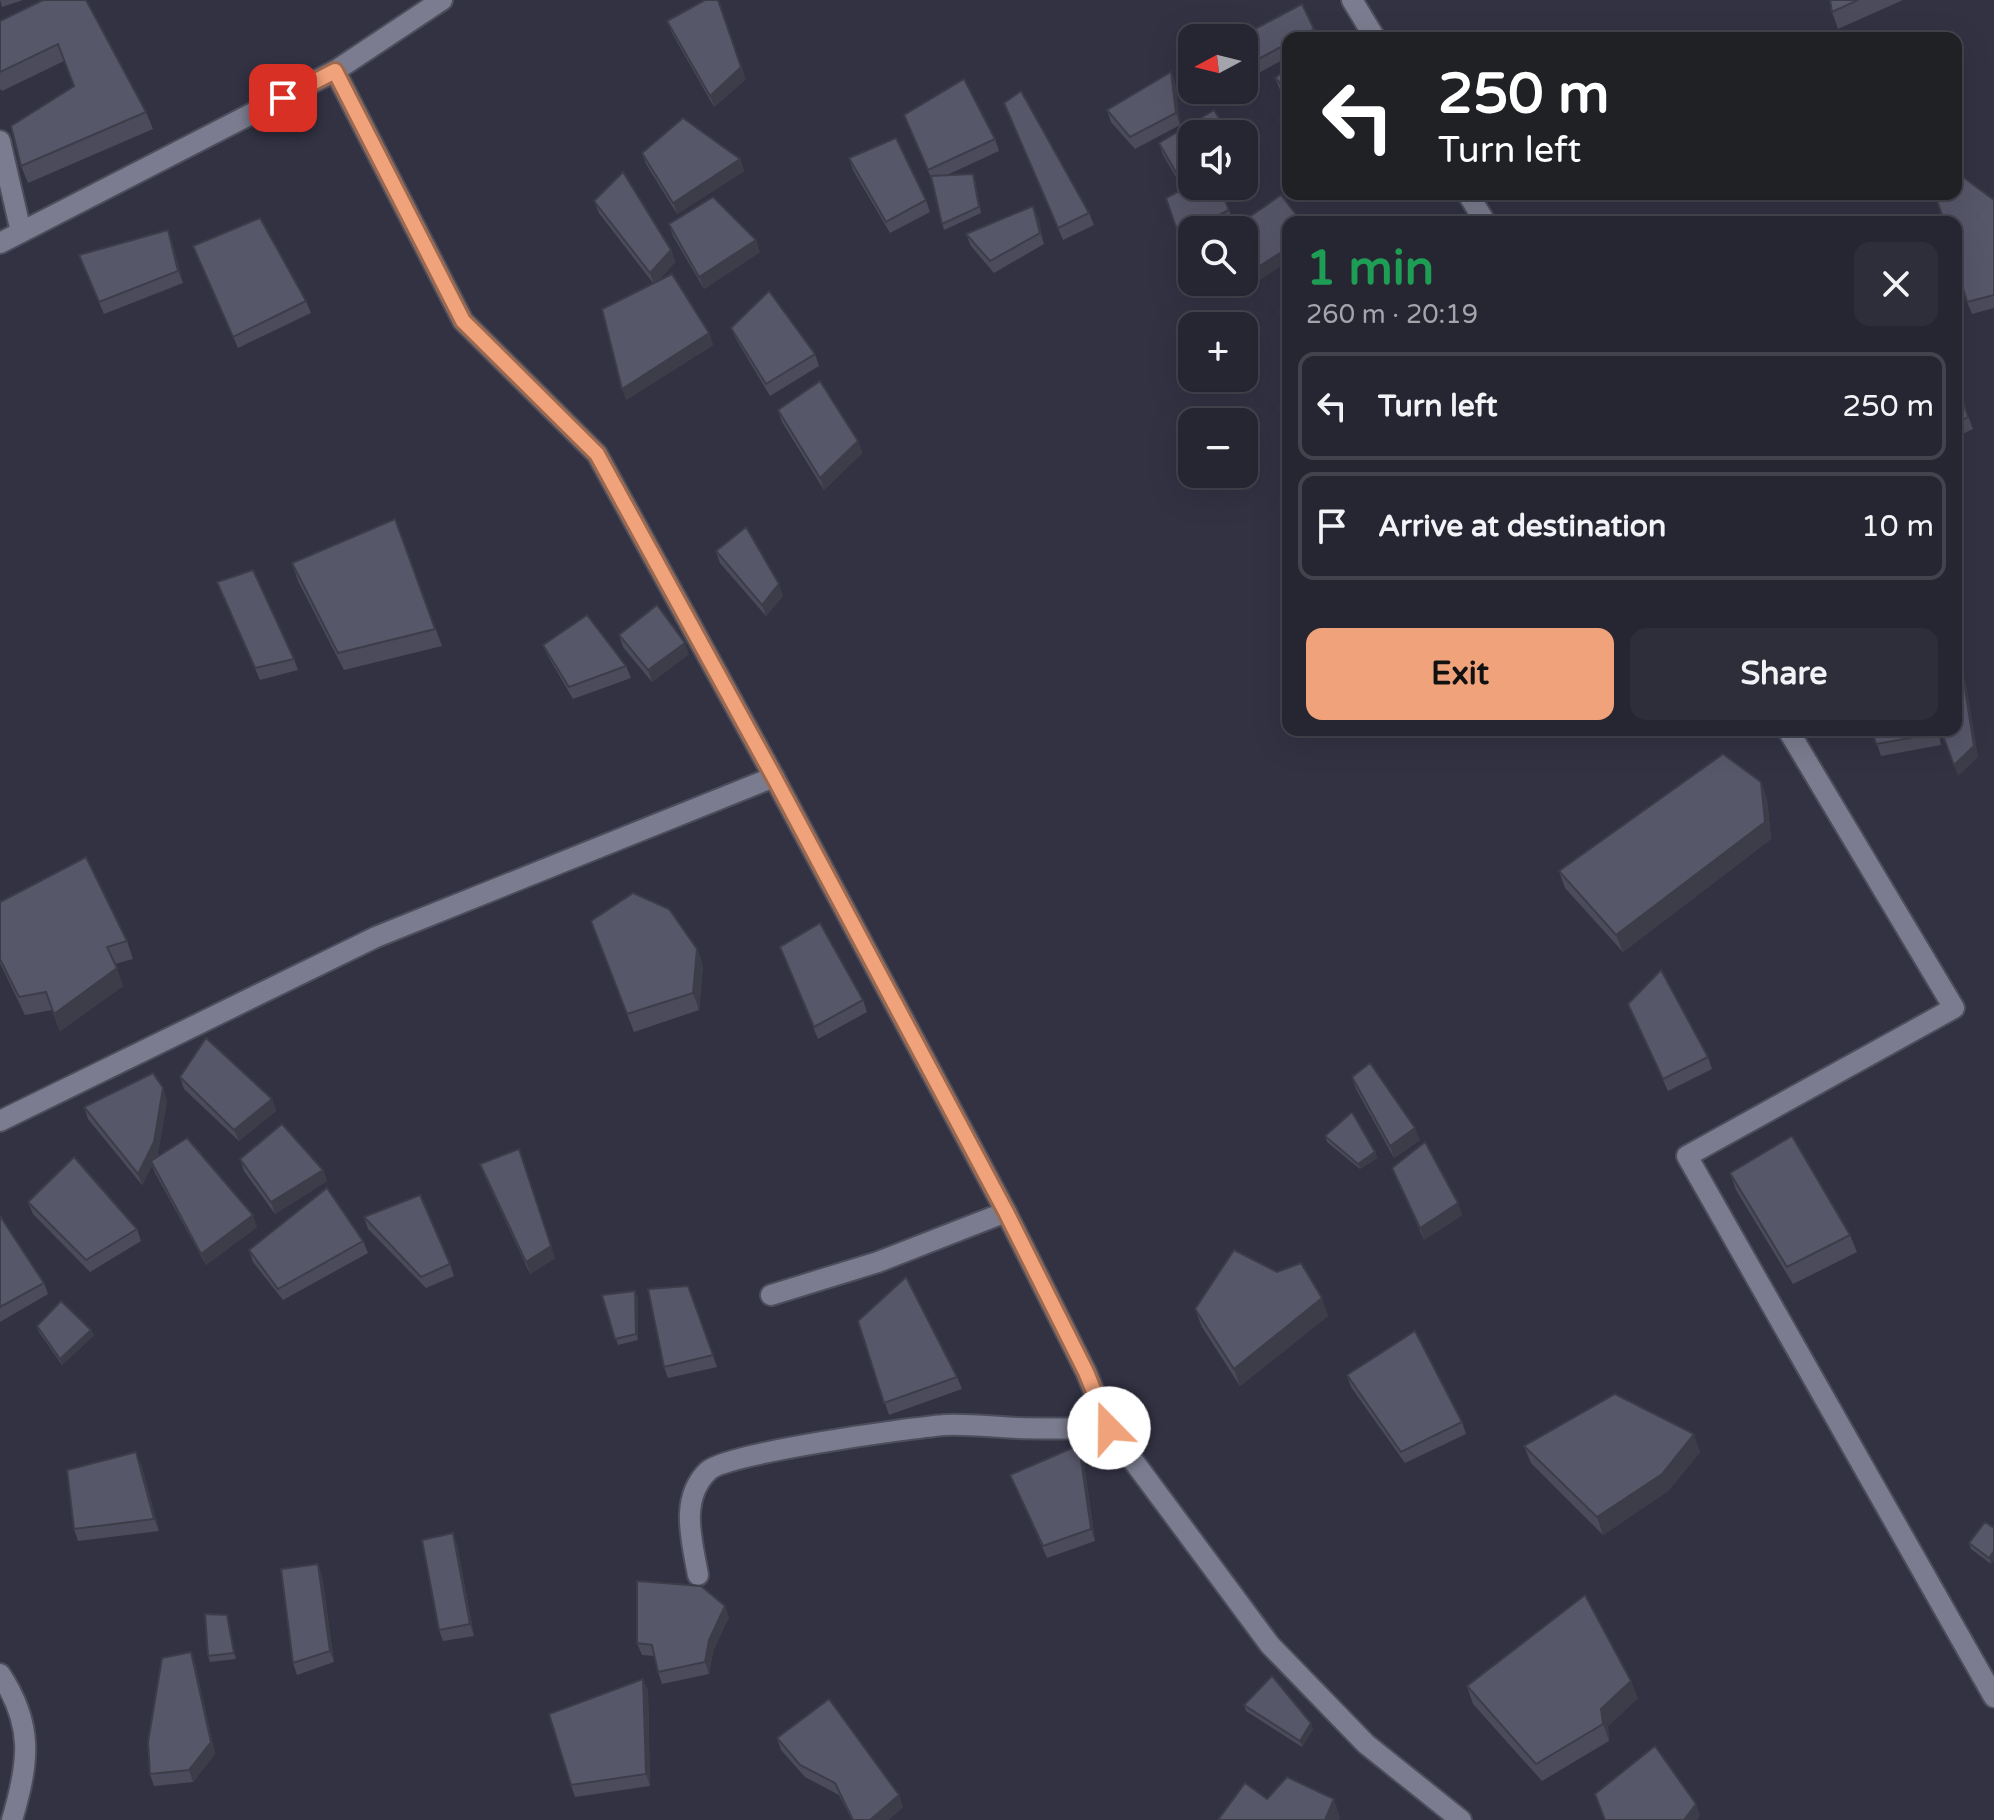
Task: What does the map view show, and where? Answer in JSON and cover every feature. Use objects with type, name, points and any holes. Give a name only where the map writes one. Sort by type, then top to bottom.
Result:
[{"type":"street","points":[[0,243],[335,71],[442,0]]},
{"type":"street","points":[[1352,0],[1371,32]]},
{"type":"street","points":[[335,71],[463,321],[597,454],[1006,1212],[1086,1372],[1109,1428],[1270,1645],[1366,1744],[1461,1820]]},
{"type":"street","points":[[0,141],[21,232]]},
{"type":"street","points":[[1792,736],[1954,1008],[1687,1156],[1994,1697]]},
{"type":"street","points":[[0,1121],[376,937],[774,777]]},
{"type":"street","points":[[771,1295],[878,1262],[1006,1212]]},
{"type":"street","points":[[698,1575],[689,1521],[692,1500],[708,1470],[719,1463],[946,1425],[1109,1428]]},
{"type":"street","points":[[0,1674],[16,1698],[25,1723],[25,1759],[12,1820]]},
{"type":"building","points":[[43,0],[86,0],[146,112],[21,166],[11,126],[74,86],[58,44],[0,72],[0,21]]},
{"type":"building","points":[[705,0],[718,0],[741,67],[710,96],[667,21]]},
{"type":"building","points":[[1830,0],[1858,0],[1832,12]]},
{"type":"building","points":[[1302,4],[1314,29],[1309,32],[1282,32],[1282,46],[1258,59],[1258,27]]},
{"type":"building","points":[[1171,72],[1176,113],[1130,137],[1107,110]]},
{"type":"building","points":[[1282,73],[1282,85],[1275,78]]},
{"type":"building","points":[[964,79],[995,139],[928,170],[904,115]]},
{"type":"building","points":[[1021,91],[1089,213],[1058,228],[1004,103]]},
{"type":"building","points":[[1214,110],[1220,120],[1197,120]]},
{"type":"building","points":[[683,118],[740,159],[673,203],[642,153]]},
{"type":"building","points":[[1178,132],[1178,176],[1159,143]]},
{"type":"building","points":[[896,138],[926,200],[886,222],[849,158]]},
{"type":"building","points":[[623,172],[671,250],[650,273],[594,201]]},
{"type":"building","points":[[973,174],[979,207],[942,224],[931,176]]},
{"type":"building","points":[[1962,176],[1994,200],[1994,295],[1967,302],[1962,285],[1962,216],[1942,216],[1937,200],[1962,200]]},
{"type":"building","points":[[1178,192],[1178,200],[1225,200],[1229,210],[1217,216],[1178,216],[1178,233],[1166,198]]},
{"type":"building","points":[[1281,195],[1297,216],[1282,216],[1282,252],[1258,267],[1258,216],[1250,216]]},
{"type":"building","points":[[713,197],[756,240],[699,277],[669,224]]},
{"type":"building","points":[[1033,206],[1040,233],[990,261],[966,234]]},
{"type":"building","points":[[260,218],[306,301],[233,337],[193,246]]},
{"type":"building","points":[[168,230],[178,271],[99,302],[79,255]]},
{"type":"building","points":[[672,274],[709,333],[622,389],[602,309]]},
{"type":"building","points":[[769,291],[815,354],[766,384],[731,328]]},
{"type":"building","points":[[820,381],[858,441],[820,478],[778,410]]},
{"type":"building","points":[[1962,400],[1968,417],[1962,420]]},
{"type":"building","points":[[395,519],[435,629],[338,653],[292,563]]},
{"type":"building","points":[[746,527],[779,584],[762,605],[716,551]]},
{"type":"building","points":[[253,570],[294,659],[255,668],[217,582]]},
{"type":"building","points":[[657,605],[685,643],[648,670],[619,635]]},
{"type":"building","points":[[587,615],[626,666],[569,687],[543,645]]},
{"type":"building","points":[[1962,676],[1974,746],[1954,765],[1943,736],[1962,736]]},
{"type":"building","points":[[1874,736],[1920,736],[1876,744]]},
{"type":"building","points":[[1723,754],[1761,782],[1765,822],[1616,935],[1559,871]]},
{"type":"building","points":[[86,857],[127,941],[107,947],[117,968],[54,1014],[46,992],[19,997],[0,959],[0,902]]},
{"type":"building","points":[[633,893],[669,909],[697,949],[693,993],[627,1014],[591,921]]},
{"type":"building","points":[[820,923],[863,1000],[814,1027],[780,947]]},
{"type":"building","points":[[1661,970],[1708,1057],[1663,1079],[1628,1004]]},
{"type":"building","points":[[206,1038],[272,1099],[234,1130],[180,1077]]},
{"type":"building","points":[[1370,1063],[1415,1128],[1390,1146],[1352,1077]]},
{"type":"building","points":[[153,1073],[163,1088],[154,1142],[138,1174],[84,1107]]},
{"type":"building","points":[[1352,1112],[1375,1152],[1358,1164],[1325,1136]]},
{"type":"building","points":[[282,1124],[323,1170],[271,1202],[240,1159]]},
{"type":"building","points":[[1792,1136],[1850,1235],[1787,1267],[1730,1173]]},
{"type":"building","points":[[187,1138],[253,1215],[201,1254],[151,1161]]},
{"type":"building","points":[[1425,1142],[1458,1203],[1420,1228],[1392,1168]]},
{"type":"building","points":[[519,1149],[551,1246],[526,1262],[480,1164]]},
{"type":"building","points":[[74,1157],[137,1229],[86,1260],[28,1202]]},
{"type":"building","points":[[327,1188],[363,1241],[278,1289],[249,1250]]},
{"type":"building","points":[[420,1195],[450,1264],[421,1277],[364,1217]]},
{"type":"building","points":[[0,1216],[44,1283],[0,1307]]},
{"type":"building","points":[[1234,1250],[1277,1272],[1301,1263],[1322,1298],[1234,1369],[1195,1309]]},
{"type":"building","points":[[906,1277],[957,1377],[884,1403],[858,1321]]},
{"type":"building","points":[[688,1286],[713,1355],[664,1367],[648,1289]]},
{"type":"building","points":[[635,1291],[636,1334],[615,1339],[602,1295]]},
{"type":"building","points":[[61,1301],[91,1330],[60,1359],[37,1326]]},
{"type":"building","points":[[1415,1331],[1462,1422],[1401,1452],[1347,1375]]},
{"type":"building","points":[[1615,1394],[1694,1434],[1662,1474],[1597,1517],[1524,1446]]},
{"type":"building","points":[[1079,1445],[1091,1529],[1043,1546],[1010,1475]]},
{"type":"building","points":[[136,1452],[154,1519],[74,1529],[67,1470]]},
{"type":"building","points":[[1985,1522],[1994,1528],[1994,1551],[1989,1558],[1969,1543]]},
{"type":"building","points":[[453,1533],[470,1624],[439,1630],[422,1540]]},
{"type":"building","points":[[318,1564],[330,1651],[293,1663],[281,1569]]},
{"type":"building","points":[[637,1581],[701,1586],[725,1606],[709,1640],[705,1662],[658,1672],[652,1645],[637,1643]]},
{"type":"building","points":[[1585,1595],[1631,1681],[1601,1709],[1603,1724],[1536,1764],[1467,1686]]},
{"type":"building","points":[[205,1614],[227,1615],[234,1653],[208,1656]]},
{"type":"building","points":[[191,1652],[211,1742],[189,1770],[150,1774],[148,1742],[162,1658]]},
{"type":"building","points":[[1272,1676],[1311,1723],[1300,1741],[1244,1705]]},
{"type":"building","points":[[643,1679],[646,1774],[571,1785],[549,1714]]},
{"type":"building","points":[[829,1699],[899,1795],[870,1820],[853,1820],[835,1783],[800,1765],[777,1738]]},
{"type":"building","points":[[1655,1746],[1696,1804],[1684,1820],[1605,1820],[1595,1794]]},
{"type":"building","points":[[1287,1777],[1334,1799],[1325,1820],[1218,1820],[1245,1783],[1267,1799]]},
{"type":"route","points":[[283,98],[335,71],[463,321],[597,454],[1006,1212],[1086,1372],[1109,1428]]}]
